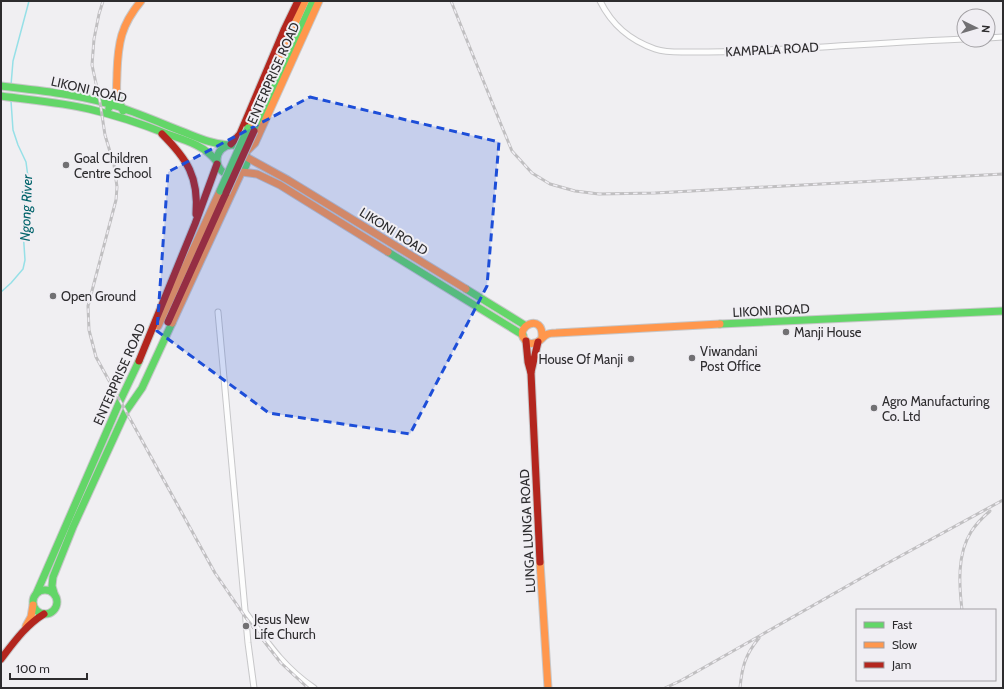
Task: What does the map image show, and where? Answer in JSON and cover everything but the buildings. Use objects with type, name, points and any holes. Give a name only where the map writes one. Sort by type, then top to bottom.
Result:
[{"type":"main road","points":[[126,120],[117,95],[116,60],[123,30],[131,13],[141,1]]},
{"type":"main road","name":"ENTERPRISE ROAD","points":[[229,145],[240,134],[284,30],[298,1]]},
{"type":"main road","points":[[139,361],[155,333],[305,1]]},
{"type":"main road","points":[[150,372],[158,345],[313,1]]},
{"type":"main road","name":"ENTERPRISE ROAD","points":[[247,155],[255,143],[319,1]]},
{"type":"main road","name":"LIKONI ROAD","points":[[3,86],[64,95],[110,104],[140,114],[213,144],[229,145]]},
{"type":"main road","points":[[106,114],[110,104],[117,95]]},
{"type":"main road","name":"LIKONI ROAD","points":[[2,96],[101,112],[190,143],[209,153],[214,157],[217,163]]},
{"type":"main road","points":[[159,131],[180,152],[193,176],[196,185],[197,200],[195,224]]},
{"type":"main road","points":[[209,153],[213,149],[213,144]]},
{"type":"main road","points":[[229,145],[238,145],[244,149],[247,155],[246,168],[237,175],[223,172],[217,163],[220,150],[229,145]]},
{"type":"main road","name":"LIKONI ROAD","points":[[247,155],[526,326]]},
{"type":"main road","name":"ENTERPRISE ROAD","points":[[37,592],[120,401],[139,361],[195,224],[217,163]]},
{"type":"main road","points":[[242,172],[257,174],[280,185],[532,344],[540,340],[543,334],[539,325],[534,323],[526,326],[523,332],[524,338]]},
{"type":"main road","name":"ENTERPRISE ROAD","points":[[54,593],[52,577],[73,527],[126,411],[142,388],[150,372],[242,172]]},
{"type":"main road","name":"LIKONI ROAD","points":[[540,340],[546,334],[579,331],[1003,310]]},
{"type":"main road","name":"LIKONI ROAD","points":[[541,328],[564,329],[661,323],[905,315]]},
{"type":"main road","name":"LUNGA LUNGA ROAD","points":[[524,338],[531,372],[542,606],[548,688]]},
{"type":"main road","name":"LUNGA LUNGA ROAD","points":[[531,372],[540,340]]},
{"type":"main road","points":[[1,659],[35,620],[44,614],[55,610],[57,601],[54,593],[46,589],[37,592],[34,597],[31,617],[24,631]]},
{"type":"main road","points":[[33,606],[39,612],[44,614]]},
{"type":"street","name":"KAMPALA ROAD","points":[[600,1],[612,21],[627,35],[644,45],[668,52],[742,51],[956,39]]},
{"type":"street","points":[[218,312],[248,643],[254,688]]},
{"type":"street","points":[[246,613],[272,650],[287,667],[314,688]]},
{"type":"highlighted area","points":[[310,97],[499,142],[487,286],[410,434],[269,413],[157,331],[168,172]]},
{"type":"waterway","name":"Ngong River","points":[[11,85],[13,61],[29,1]]},
{"type":"waterway","name":"Ngong River","points":[[1,292],[23,269],[25,260],[23,230],[26,220],[24,196],[28,177],[26,162],[13,130],[11,101]]},
{"type":"railway","points":[[103,1],[94,39],[92,65],[105,135],[114,165],[117,187],[116,200],[88,306],[89,330],[96,357],[215,573],[246,618],[281,663],[308,688]]},
{"type":"railway","points":[[451,1],[512,151],[532,173],[550,184],[575,191],[599,194],[655,193],[1003,174]]},
{"type":"railway","points":[[665,688],[682,680],[886,564],[1003,500]]},
{"type":"railway","points":[[962,609],[960,570],[963,550],[973,529],[990,511]]},
{"type":"railway","points":[[740,688],[747,656],[759,638]]},
{"type":"traffic: fast","points":[[254,131],[313,1]]},
{"type":"traffic: fast","points":[[1,86],[90,99],[119,107],[204,140],[228,145]]},
{"type":"traffic: fast","points":[[109,108],[117,95],[123,111]]},
{"type":"traffic: fast","points":[[1,96],[45,101],[89,109],[119,117],[195,144],[212,156],[217,162]]},
{"type":"traffic: fast","points":[[220,191],[248,128]]},
{"type":"traffic: fast","points":[[232,145],[243,149],[247,160],[243,171],[232,175],[221,171],[217,160],[221,149],[232,145]]},
{"type":"traffic: fast","points":[[388,252],[523,335]]},
{"type":"traffic: fast","points":[[466,289],[526,326]]},
{"type":"traffic: fast","points":[[720,324],[1003,311]]},
{"type":"traffic: fast","points":[[54,593],[52,586],[53,577],[73,527],[126,411],[142,388],[172,323]]},
{"type":"traffic: fast","points":[[37,592],[120,401],[139,361]]},
{"type":"traffic: fast","points":[[45,590],[54,593],[57,602],[54,611],[45,614],[36,611],[33,602],[36,593],[45,590]]},
{"type":"traffic: slow","points":[[117,95],[117,62],[122,35],[129,18],[141,1]]},
{"type":"traffic: slow","points":[[248,128],[305,1]]},
{"type":"traffic: slow","points":[[246,152],[255,143],[319,1]]},
{"type":"traffic: slow","points":[[248,158],[288,180],[466,289]]},
{"type":"traffic: slow","points":[[242,172],[257,174],[280,185],[388,252]]},
{"type":"traffic: slow","points":[[172,323],[241,173]]},
{"type":"traffic: slow","points":[[158,326],[220,191]]},
{"type":"traffic: slow","points":[[542,338],[541,330],[538,325],[534,323],[530,324],[523,330],[522,335],[525,340],[528,343],[536,343],[546,335],[552,333],[720,324]]},
{"type":"traffic: slow","points":[[540,562],[548,688]]},
{"type":"traffic: slow","points":[[26,626],[31,617],[33,605]]},
{"type":"traffic: jam","points":[[231,144],[240,134],[284,30],[298,1]]},
{"type":"traffic: jam","points":[[226,193],[254,131]]},
{"type":"traffic: jam","points":[[162,134],[171,143],[190,170],[195,189],[196,214]]},
{"type":"traffic: jam","points":[[139,361],[195,224],[217,164]]},
{"type":"traffic: jam","points":[[168,322],[226,193]]},
{"type":"traffic: jam","points":[[526,341],[528,362],[531,373],[540,562]]},
{"type":"traffic: jam","points":[[531,372],[538,342]]},
{"type":"traffic: jam","points":[[1,659],[26,629],[44,614]]},
{"type":"place","name":"Goal Children Centre School","points":[[66,165]]},
{"type":"place","name":"Open Ground","points":[[53,296]]},
{"type":"place","name":"Manji House","points":[[786,332]]},
{"type":"place","name":"Viwandani Post Office","points":[[692,358]]},
{"type":"place","name":"House Of Manji","points":[[631,359]]},
{"type":"place","name":"Agro Manufacturing Co. Ltd","points":[[874,408]]},
{"type":"place","name":"Jesus New Life Church","points":[[246,626]]}]
